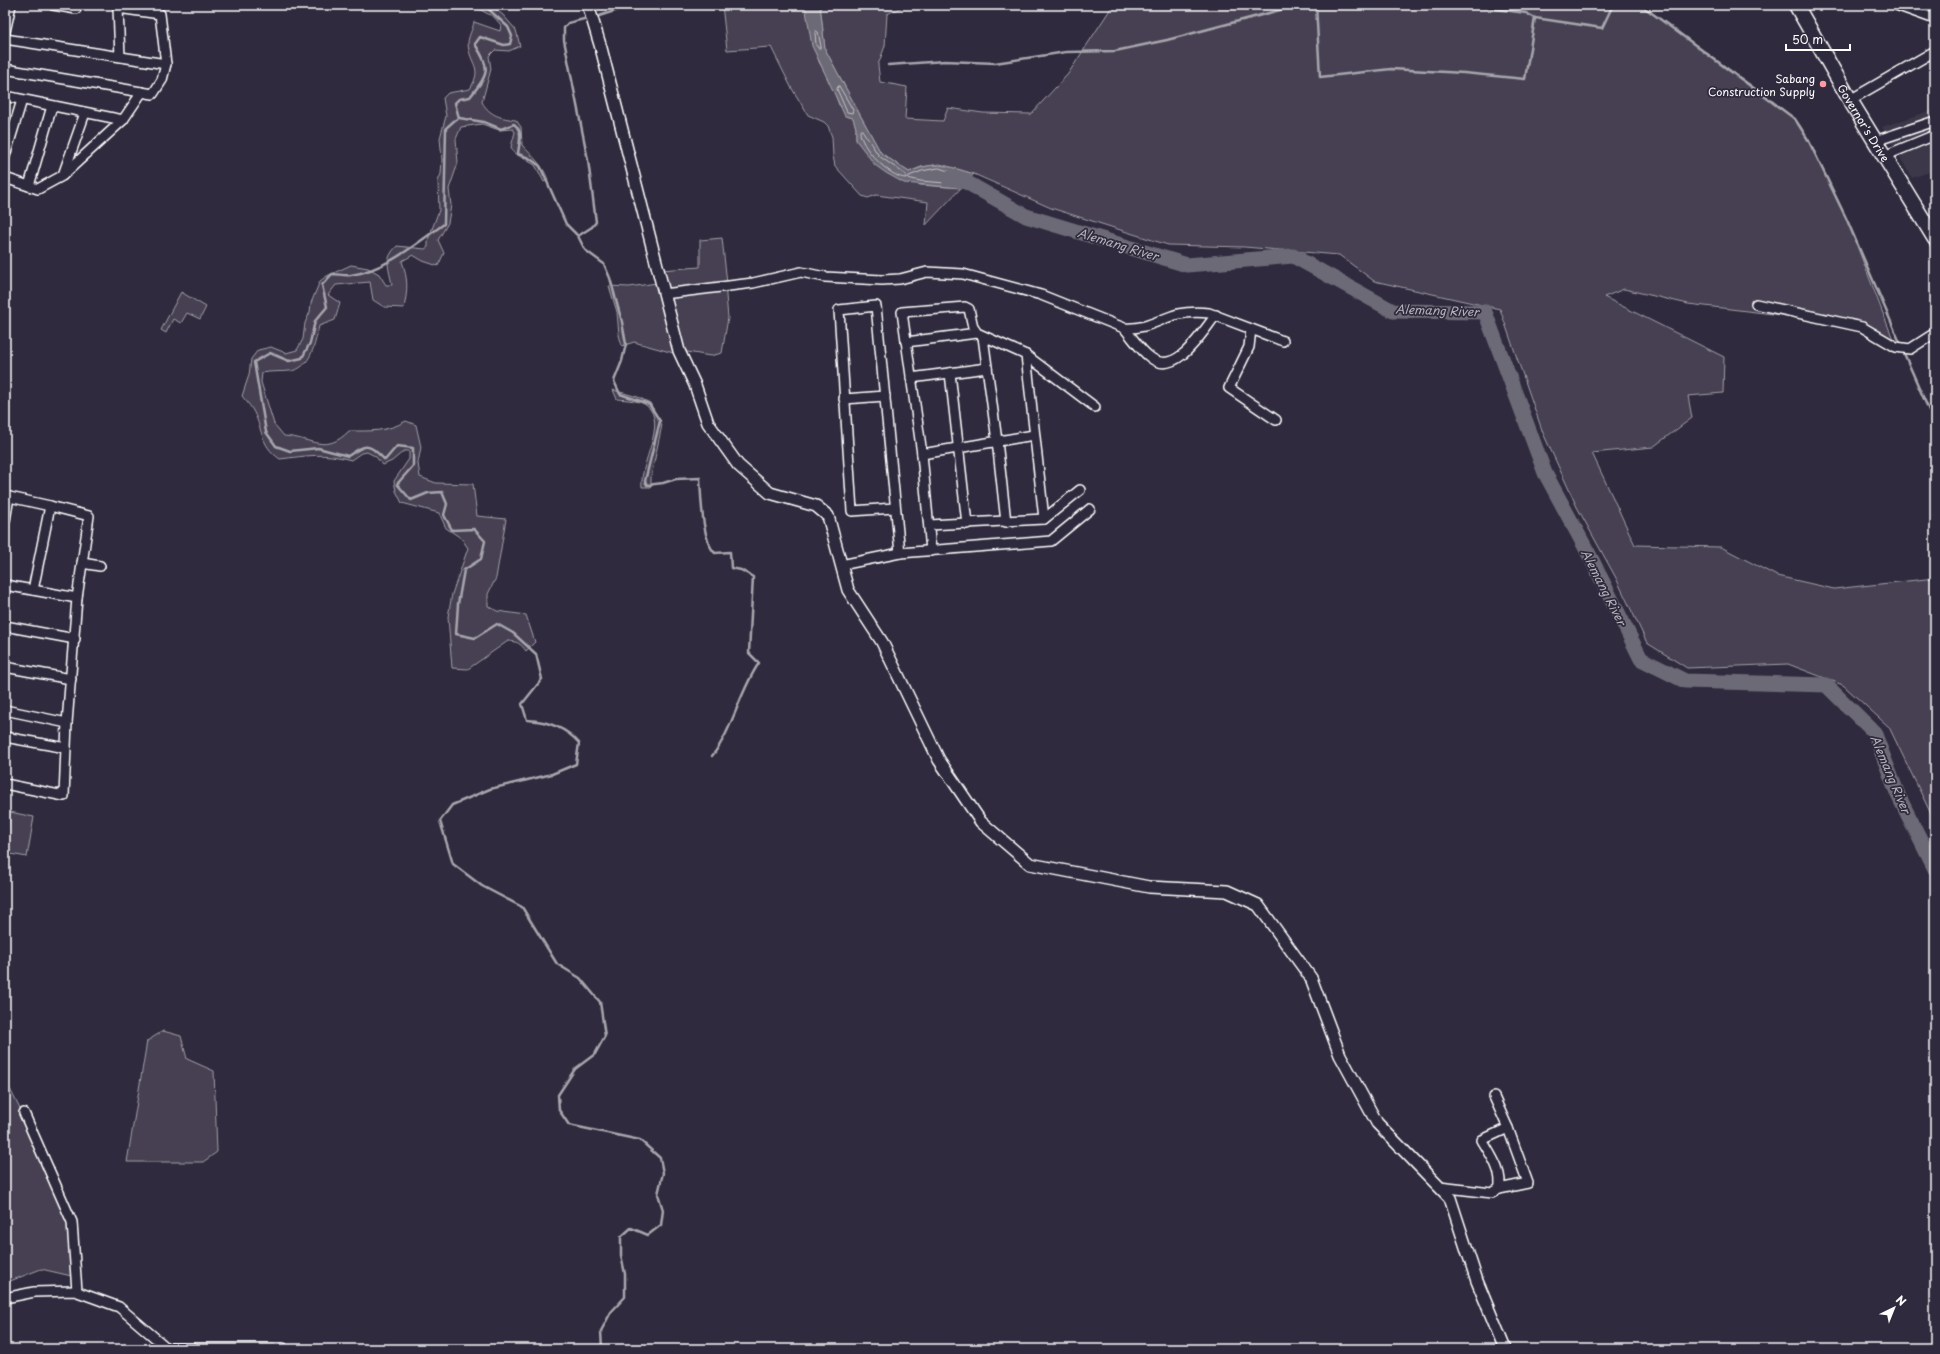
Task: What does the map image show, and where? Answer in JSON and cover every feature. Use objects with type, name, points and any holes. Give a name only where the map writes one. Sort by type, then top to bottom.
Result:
[{"type":"main road","name":"Governor's Drive","points":[[1796,5],[1850,100],[1935,239]]},
{"type":"street","points":[[5,32],[11,5]]},
{"type":"street","points":[[53,5],[76,9],[77,5]]},
{"type":"street","points":[[588,5],[601,48],[679,351],[695,386],[708,423],[738,465],[770,493],[816,506],[828,516],[848,590],[882,642],[938,760],[981,822],[1030,864],[1149,887],[1226,891],[1258,905],[1311,978],[1340,1055],[1377,1123],[1450,1198],[1477,1281],[1505,1349]]},
{"type":"street","points":[[1896,5],[1935,19]]},
{"type":"street","points":[[5,69],[152,94],[162,80],[166,64],[160,14],[118,8],[120,57]]},
{"type":"street","points":[[5,39],[166,64]]},
{"type":"street","points":[[1850,100],[1935,51]]},
{"type":"street","points":[[5,178],[38,190],[62,176],[123,120],[142,92]]},
{"type":"street","points":[[5,96],[123,120]]},
{"type":"street","points":[[5,156],[22,100]]},
{"type":"street","points":[[29,186],[52,106]]},
{"type":"street","points":[[62,176],[85,113]]},
{"type":"street","points":[[1875,141],[1935,121]]},
{"type":"street","points":[[1920,126],[1926,139]]},
{"type":"street","points":[[1884,156],[1935,135]]},
{"type":"street","points":[[664,294],[753,282],[801,272],[825,277],[882,280],[900,279],[927,272],[963,274],[1041,295],[1124,328],[1138,328],[1188,312],[1209,313],[1283,341]]},
{"type":"street","points":[[1756,304],[1862,327],[1896,347],[1910,349],[1935,333]]},
{"type":"street","points":[[894,508],[852,511],[839,310],[876,306],[894,508],[900,553]]},
{"type":"street","points":[[931,550],[922,454],[902,312],[960,306],[965,307],[969,309],[973,327],[980,335],[1026,355],[1094,407]]},
{"type":"street","points":[[1124,328],[1152,359],[1161,362],[1174,361],[1186,352],[1216,315]]},
{"type":"street","points":[[1250,328],[1249,346],[1228,388],[1276,420]]},
{"type":"street","points":[[906,342],[980,335]]},
{"type":"street","points":[[980,335],[987,368],[1006,522]]},
{"type":"street","points":[[1026,355],[1044,519]]},
{"type":"street","points":[[911,378],[987,368]]},
{"type":"street","points":[[950,373],[967,524]]},
{"type":"street","points":[[844,399],[885,396]]},
{"type":"street","points":[[922,454],[1034,435]]},
{"type":"street","points":[[929,525],[1044,519],[1080,490]]},
{"type":"street","points":[[5,521],[7,497],[89,516],[77,598],[75,639],[67,723],[64,796],[5,784]]},
{"type":"street","points":[[33,590],[50,506]]},
{"type":"street","points":[[841,565],[900,553],[1051,541],[1090,509]]},
{"type":"street","points":[[82,563],[100,566]]},
{"type":"street","points":[[5,585],[77,598]]},
{"type":"street","points":[[5,626],[75,639]]},
{"type":"street","points":[[5,667],[71,679]]},
{"type":"street","points":[[5,710],[67,723]]},
{"type":"street","points":[[5,736],[66,748]]},
{"type":"street","points":[[1439,1187],[1492,1193],[1499,1189],[1528,1183],[1508,1128],[1494,1097]]},
{"type":"street","points":[[24,1113],[72,1222],[77,1291]]},
{"type":"street","points":[[1499,1189],[1501,1183],[1499,1172],[1482,1140],[1508,1128]]},
{"type":"street","points":[[5,1298],[34,1292],[77,1291],[119,1307],[167,1348],[283,1348]]},
{"type":"shaded area","points":[[471,5],[490,5],[503,15],[516,30],[520,46],[509,51],[495,50],[489,56],[491,69],[482,102],[485,107],[496,116],[516,120],[521,127],[522,145],[540,165],[548,180],[544,182],[535,165],[514,153],[511,147],[515,132],[513,129],[499,130],[482,124],[461,127],[456,139],[458,163],[449,189],[451,205],[448,223],[438,240],[444,253],[438,266],[423,261],[413,255],[402,261],[407,284],[404,308],[384,307],[373,300],[370,282],[336,285],[328,295],[340,303],[335,320],[319,326],[314,347],[303,366],[290,371],[262,373],[261,382],[274,424],[284,436],[326,444],[341,438],[349,431],[372,431],[385,429],[399,425],[406,421],[416,425],[421,447],[418,463],[420,477],[436,483],[473,484],[477,516],[506,519],[496,578],[488,594],[488,606],[497,611],[526,615],[535,642],[526,651],[518,643],[508,641],[468,669],[452,668],[448,617],[452,594],[468,548],[461,538],[446,528],[439,513],[402,503],[396,491],[394,481],[409,459],[409,451],[404,451],[392,461],[383,465],[375,456],[367,452],[361,453],[351,460],[323,455],[280,459],[268,448],[262,436],[256,416],[242,396],[249,375],[251,359],[258,350],[271,347],[286,353],[297,350],[303,339],[305,323],[320,281],[327,276],[351,265],[368,268],[379,274],[386,285],[392,285],[388,260],[397,246],[425,249],[428,247],[428,240],[439,210],[438,181],[441,174],[442,160],[440,138],[446,116],[443,98],[448,93],[470,89],[474,81],[476,70],[468,43],[474,22],[500,31],[501,25],[494,17]]},
{"type":"shaded area","points":[[722,5],[805,5],[819,62],[830,81],[839,105],[853,117],[856,128],[856,140],[864,149],[920,185],[961,188],[926,225],[928,202],[876,195],[868,198],[862,196],[835,166],[832,137],[828,126],[824,122],[808,115],[791,87],[771,47],[727,50]]},
{"type":"shaded area","points":[[820,5],[907,5],[887,14],[885,46],[878,65],[880,82],[907,87],[905,119],[943,121],[948,108],[983,113],[1031,114],[1068,74],[1113,5],[1641,5],[1773,101],[1795,119],[1801,127],[1847,220],[1896,347],[1862,327],[1831,321],[1688,304],[1624,289],[1604,297],[1724,357],[1723,393],[1688,396],[1692,418],[1653,447],[1592,453],[1635,545],[1721,547],[1777,576],[1834,589],[1935,578],[1935,815],[1932,816],[1889,727],[1843,685],[1788,664],[1687,668],[1647,643],[1616,578],[1577,507],[1543,433],[1500,309],[1374,281],[1339,255],[1244,247],[1168,245],[1051,208],[974,174],[940,164],[921,167],[909,172],[881,153],[859,113],[825,49]]},
{"type":"shaded area","points":[[1935,109],[1935,170],[1912,178],[1882,127]]},
{"type":"shaded area","points":[[722,238],[727,283],[725,284],[728,318],[722,353],[710,356],[682,351],[661,270],[700,267],[700,240]]},
{"type":"shaded area","points":[[657,283],[677,354],[634,342],[622,346],[619,335],[617,312],[609,286],[629,287]]},
{"type":"shaded area","points":[[181,292],[206,307],[200,319],[187,313],[181,323],[173,319],[166,333],[161,330]]},
{"type":"shaded area","points":[[613,390],[638,397],[650,403],[662,425],[651,477],[651,487],[642,487],[642,477],[654,433],[655,423],[653,414],[644,404],[617,399]]},
{"type":"shaded area","points":[[10,812],[34,817],[27,857],[5,853]]},
{"type":"shaded area","points":[[163,1031],[181,1036],[187,1059],[214,1071],[217,1152],[203,1162],[127,1162],[147,1041]]},
{"type":"shaded area","points":[[5,1085],[8,1085],[37,1143],[72,1222],[76,1277],[41,1269],[5,1283]]},
{"type":"water","points":[[805,5],[820,5],[825,49],[881,153],[909,172],[919,168],[935,165],[974,174],[961,188],[904,183],[875,165],[856,140],[856,128],[853,118],[845,116],[812,46]]},
{"type":"waterway","points":[[484,5],[508,27],[512,36],[510,44],[504,45],[480,37],[475,44],[484,60],[486,71],[481,82],[470,97],[459,99],[455,103],[459,118],[446,128],[444,224],[411,248],[376,268],[351,275],[332,274],[322,285],[327,307],[315,321],[310,343],[302,358],[289,361],[270,353],[254,362],[266,432],[276,446],[290,451],[318,448],[348,456],[360,448],[368,447],[385,460],[397,446],[413,448],[413,466],[397,484],[411,500],[428,493],[442,492],[447,504],[444,515],[452,530],[474,529],[485,541],[481,559],[464,570],[458,604],[456,634],[475,638],[497,624],[513,633],[536,654],[542,679],[522,704],[527,720],[549,723],[556,726],[574,737],[579,743],[576,764],[552,774],[490,789],[452,805],[440,821],[453,864],[482,886],[522,907],[557,964],[580,978],[600,1002],[605,1036],[595,1054],[575,1069],[558,1095],[559,1110],[569,1125],[640,1140],[660,1158],[663,1173],[658,1194],[663,1210],[661,1225],[648,1235],[631,1228],[621,1237],[621,1255],[625,1274],[625,1297],[611,1312],[601,1331],[602,1349]]},
{"type":"waterway","points":[[582,5],[586,19]]},
{"type":"waterway","points":[[596,17],[633,5]]},
{"type":"waterway","points":[[888,65],[945,61],[995,63],[1066,52],[1115,51],[1167,40],[1299,5]]},
{"type":"waterway","points":[[1316,5],[1320,77],[1391,69],[1464,73],[1525,79],[1535,18]]},
{"type":"waterway","points":[[1481,7],[1526,13],[1535,18],[1602,28],[1613,5]]},
{"type":"waterway","points":[[1641,5],[1795,119],[1809,141],[1847,220],[1901,345]]},
{"type":"waterway","points":[[588,18],[568,23],[564,28],[564,40],[588,160],[596,222],[592,227],[578,236],[585,250],[604,264],[610,278],[622,322],[626,344],[622,361],[614,381],[620,394],[649,404],[660,421],[645,481],[647,485],[663,483],[676,479],[700,478],[703,518],[707,539],[711,547],[715,553],[730,552],[731,568],[741,570],[753,577],[749,653],[759,663],[746,686],[725,735],[712,756]]},
{"type":"waterway","points":[[459,118],[484,122],[501,129],[514,124],[519,130],[520,134],[518,154],[529,158],[540,166],[566,224],[578,236]]},
{"type":"waterway","name":"Alemang River","points":[[948,178],[966,182],[1026,216],[1187,265],[1293,256],[1393,311],[1485,312],[1545,473],[1591,558],[1641,659],[1685,681],[1826,685],[1874,732],[1898,795],[1935,869]]},
{"type":"waterway","points":[[1903,351],[1935,424]]},
{"type":"place","name":"Sabang Construction Supply","points":[[1823,84]]}]
